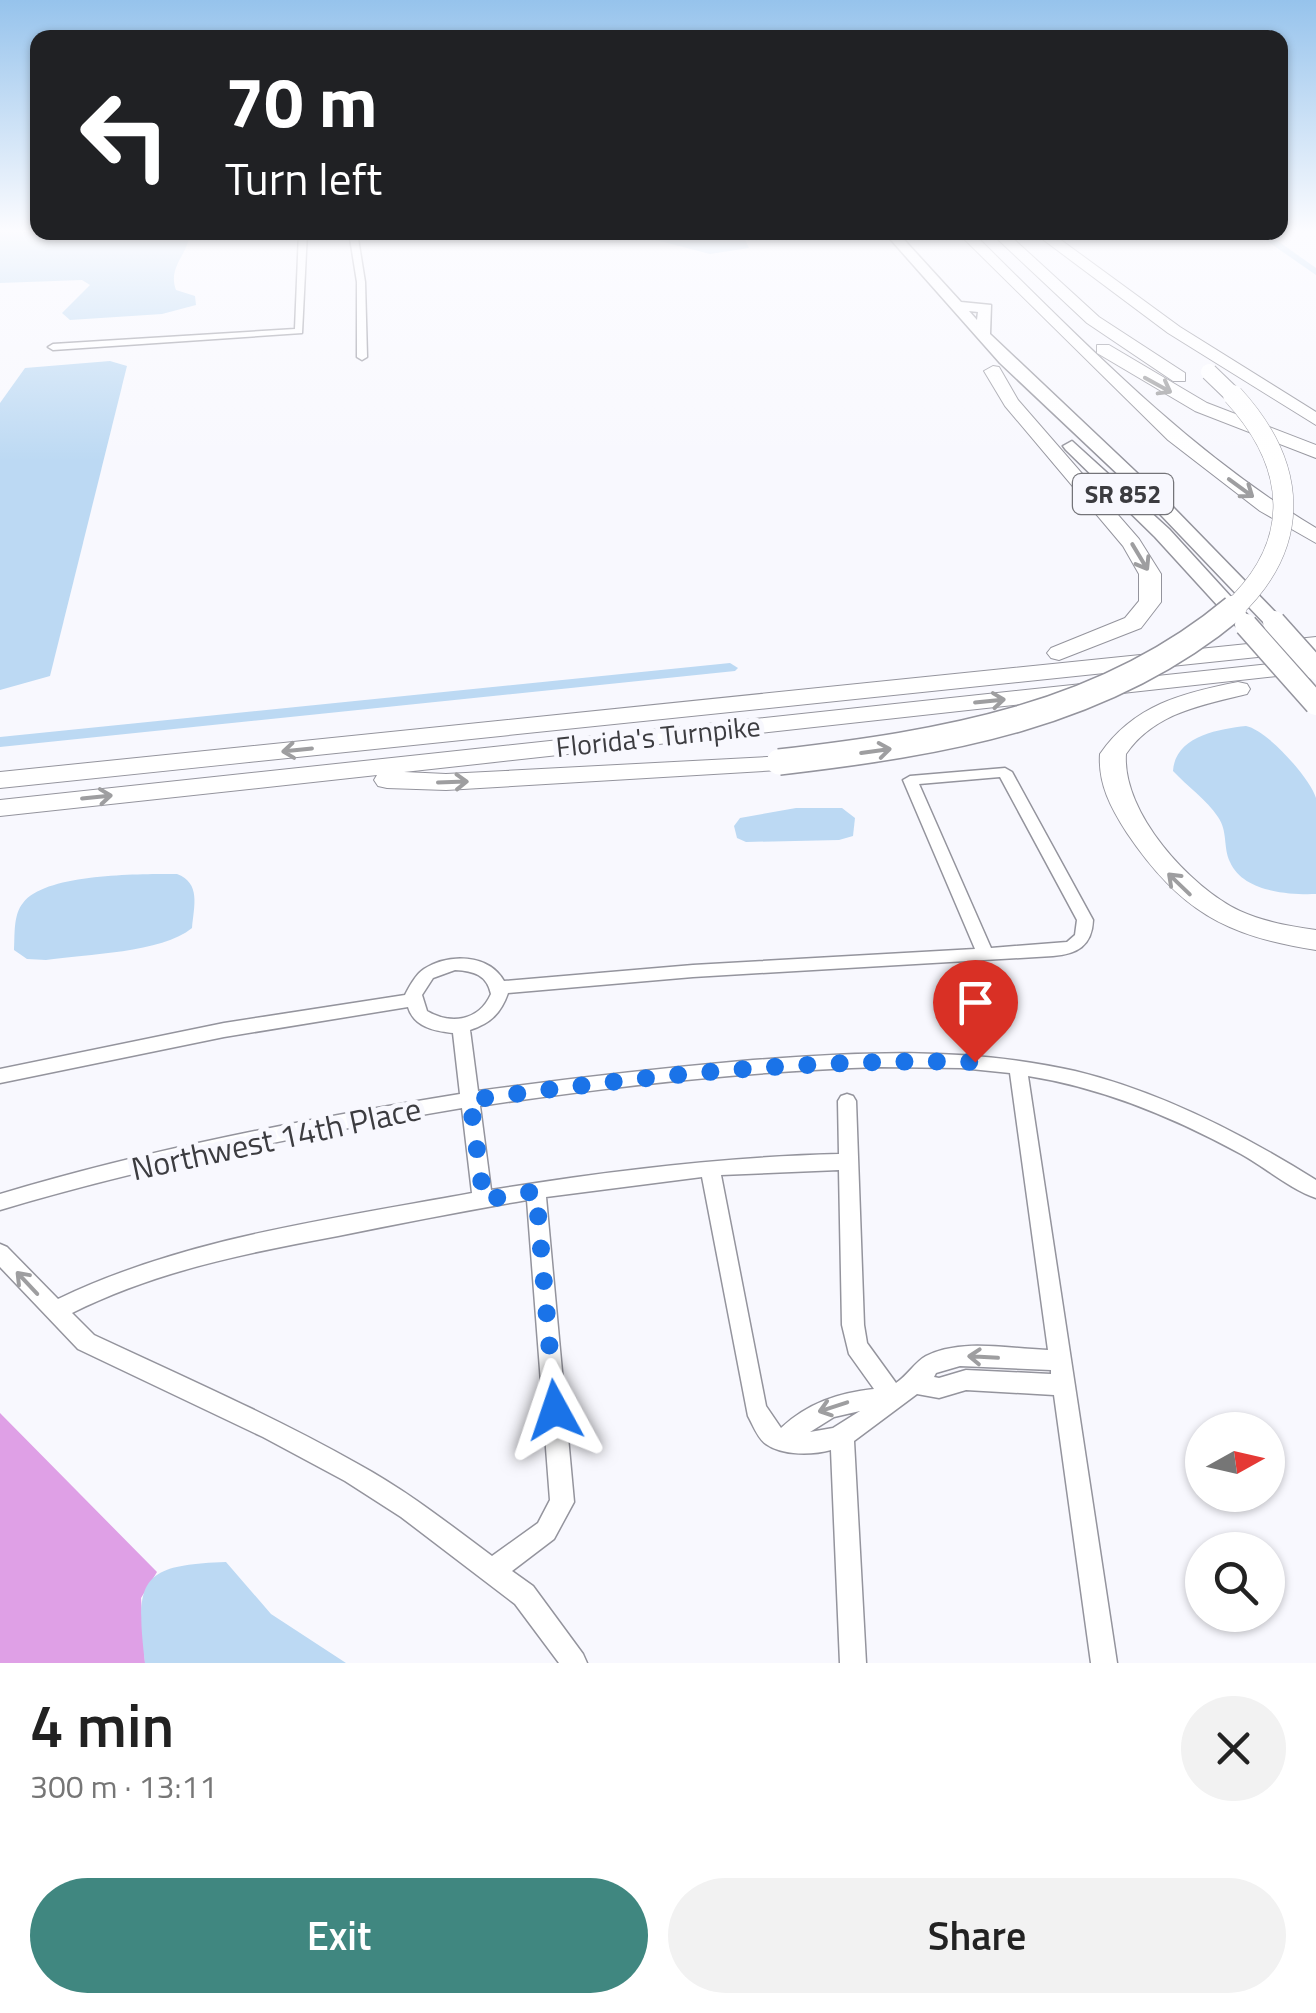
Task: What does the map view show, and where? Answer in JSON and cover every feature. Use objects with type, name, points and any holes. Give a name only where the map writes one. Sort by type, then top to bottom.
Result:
[{"type":"highway","points":[[1041,307],[1165,427],[1240,487],[1316,538]]},
{"type":"highway","points":[[1059,307],[1118,360],[1201,407],[1316,452]]},
{"type":"highway","points":[[1079,307],[1192,385],[1268,424],[1316,442]]},
{"type":"highway","points":[[286,777],[446,782],[780,762],[920,744],[1059,708],[1154,666],[1218,622],[1248,595],[1267,571],[1281,541],[1286,511],[1278,463],[1248,411],[1209,372],[1112,307]]},
{"type":"highway","points":[[1142,307],[1316,420]]},
{"type":"highway","points":[[993,371],[1011,402],[1132,543],[1152,584],[1146,610],[1133,623],[1059,653]]},
{"type":"highway","points":[[394,740],[603,702],[1316,626]]},
{"type":"highway","name":"Florida's Turnpike","points":[[0,780],[1316,644]]},
{"type":"highway","points":[[1316,667],[1283,681],[1198,698],[1155,715],[1123,738],[1114,754],[1112,769],[1126,810],[1168,873],[1190,894],[1231,919],[1276,934],[1316,940]]},
{"type":"highway","name":"Florida's Turnpike","points":[[0,808],[1316,667]]},
{"type":"main road","name":"SR 852","points":[[938,307],[993,371],[1152,522],[1316,704]]},
{"type":"main road","name":"SR 852","points":[[965,307],[986,308],[982,336],[1176,519],[1316,667]]},
{"type":"street","points":[[53,347],[299,331],[300,307]]},
{"type":"street","points":[[362,307],[362,357]]},
{"type":"street","points":[[500,988],[692,971],[986,954],[1069,949],[1080,944],[1086,935],[1084,920],[1006,772],[910,780],[986,954]]},
{"type":"street","points":[[454,964],[482,968],[500,988],[497,1005],[488,1015],[461,1027],[429,1023],[419,1015],[412,1000],[417,984],[427,974],[454,964]]},
{"type":"street","points":[[0,1076],[224,1030],[412,1000]]},
{"type":"street","points":[[461,1027],[484,1200]]},
{"type":"street","name":"Northwest 14th Place","points":[[0,1202],[170,1158],[470,1100],[650,1076],[902,1060],[1018,1067],[1134,1096],[1190,1118],[1256,1152],[1316,1190]]},
{"type":"street","points":[[1018,1067],[1104,1663]]},
{"type":"street","points":[[848,1101],[855,1336],[857,1347],[893,1397]]},
{"type":"street","points":[[54,1312],[98,1288],[138,1273],[246,1245],[484,1200],[710,1169],[849,1162]]},
{"type":"street","points":[[710,1169],[756,1409],[772,1436],[819,1444],[867,1423],[893,1397],[918,1384],[929,1365],[960,1356],[1060,1361]]},
{"type":"street","points":[[492,1571],[546,1531],[562,1502],[536,1191]]},
{"type":"street","points":[[0,1253],[86,1342],[207,1396],[353,1473],[492,1571],[524,1595],[574,1663]]},
{"type":"street","points":[[918,1384],[939,1388],[966,1380],[1064,1385]]},
{"type":"street","points":[[784,1440],[808,1415],[849,1402],[893,1397]]},
{"type":"street","points":[[842,1434],[853,1662]]},
{"type":"shaded area","points":[[0,1413],[157,1572],[141,1598],[145,1663],[0,1663]]},
{"type":"water","points":[[68,307],[190,307],[162,314],[70,320],[62,313]]},
{"type":"water","points":[[110,361],[127,366],[50,676],[0,690],[0,403],[25,368]]},
{"type":"water","points":[[1246,726],[1265,736],[1287,756],[1316,798],[1316,894],[1268,890],[1245,880],[1230,862],[1218,817],[1173,771],[1181,750],[1189,743],[1211,733]]},
{"type":"water","points":[[796,808],[842,808],[855,818],[853,836],[839,840],[746,842],[737,838],[734,826],[740,818]]},
{"type":"water","points":[[177,874],[190,883],[194,896],[192,928],[179,936],[143,948],[46,960],[27,959],[14,950],[18,913],[34,893],[95,877]]},
{"type":"water","points":[[226,1562],[271,1614],[346,1663],[145,1663],[141,1612],[150,1582],[176,1567]]},
{"type":"waterway","points":[[0,742],[730,668]]},
{"type":"route","points":[[555,1410],[536,1191],[484,1200],[470,1100],[650,1076],[768,1066],[902,1060],[975,1062]]}]
